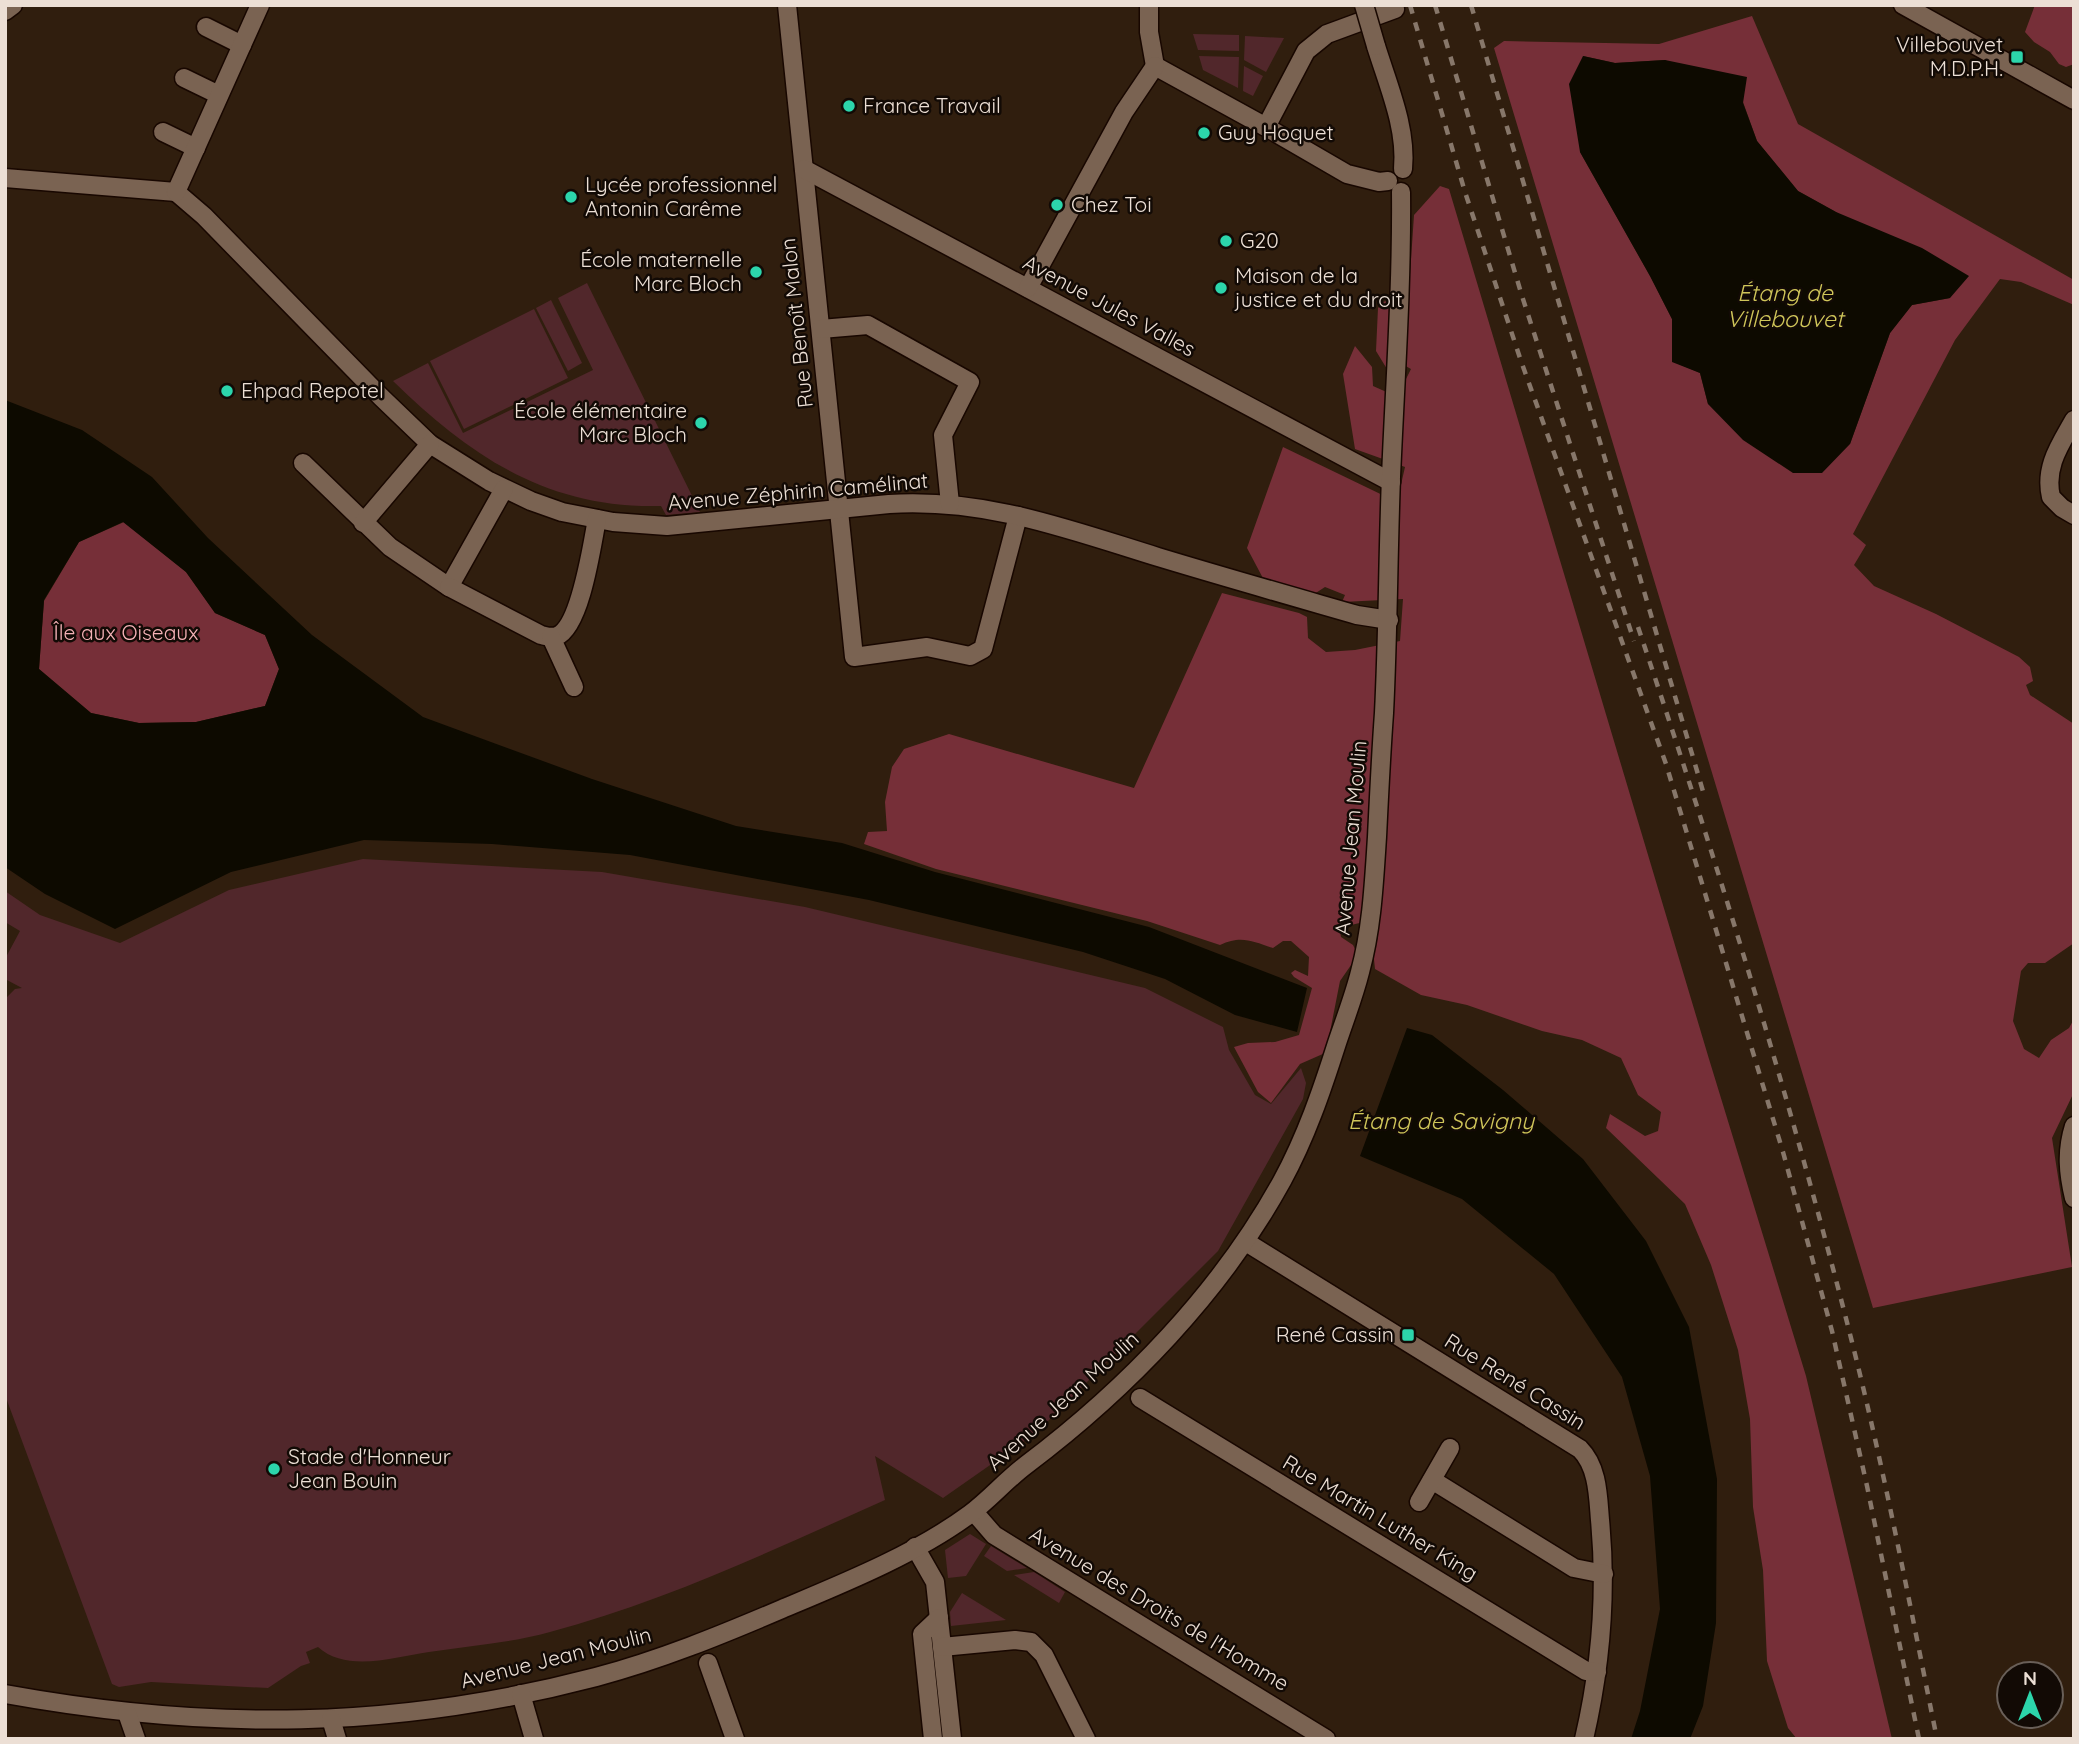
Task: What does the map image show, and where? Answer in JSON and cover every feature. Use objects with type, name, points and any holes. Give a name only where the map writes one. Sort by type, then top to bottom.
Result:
[{"type":"street","points":[[5,11],[13,5]]},
{"type":"street","points":[[5,178],[176,191],[260,5]]},
{"type":"street","name":"Rue Benoît Malon","points":[[787,5],[854,657],[927,647],[970,656],[983,649],[1018,516]]},
{"type":"street","points":[[1028,288],[1124,112],[1154,66],[1149,32],[1149,5]]},
{"type":"street","name":"Avenue Jean Moulin","points":[[5,1694],[127,1713],[234,1720],[331,1719],[438,1709],[521,1694],[598,1676],[721,1635],[816,1595],[915,1547],[974,1511],[1115,1391],[1160,1345],[1246,1242],[1282,1182],[1311,1119],[1361,969],[1373,906],[1389,620],[1391,482],[1402,270],[1394,186],[1407,190],[1411,183],[1410,174],[1404,169],[1405,152],[1398,120],[1364,5]]},
{"type":"street","points":[[1903,5],[2074,100]]},
{"type":"street","points":[[1266,127],[1306,51],[1327,34],[1395,9]]},
{"type":"street","points":[[206,27],[242,45]]},
{"type":"street","points":[[1154,66],[1347,174],[1394,186]]},
{"type":"street","points":[[184,78],[219,95]]},
{"type":"street","points":[[163,132],[195,148]]},
{"type":"street","name":"Avenue Jules Valles","points":[[804,169],[1391,482]]},
{"type":"street","name":"Avenue Zéphirin Camélinat","points":[[176,191],[430,444],[504,489],[562,512],[613,522],[667,526],[922,502],[982,507],[1357,615],[1389,620]]},
{"type":"street","points":[[821,330],[868,325],[970,382],[943,435],[950,503]]},
{"type":"street","points":[[2074,420],[2052,460],[2049,472],[2051,498],[2074,515]]},
{"type":"street","points":[[363,523],[430,444]]},
{"type":"street","points":[[303,463],[390,547],[449,587],[541,635],[551,637],[558,636],[570,623],[582,594],[597,519]]},
{"type":"street","points":[[449,587],[504,489]]},
{"type":"street","points":[[551,637],[574,687]]},
{"type":"street","points":[[2074,1126],[2069,1140],[2068,1158],[2074,1198]]},
{"type":"street","name":"Rue René Cassin","points":[[1246,1242],[1580,1449],[1592,1466],[1597,1488],[1604,1574],[1597,1672],[1584,1739]]},
{"type":"street","name":"Rue Martin Luther King","points":[[1140,1398],[1586,1671],[1597,1672]]},
{"type":"street","points":[[1419,1502],[1450,1448]]},
{"type":"street","points":[[1432,1480],[1574,1568],[1604,1574]]},
{"type":"street","name":"Avenue des Droits de l'Homme","points":[[974,1511],[994,1535],[1326,1739]]},
{"type":"street","points":[[915,1547],[935,1583],[953,1738]]},
{"type":"street","points":[[933,1739],[922,1634],[939,1618]]},
{"type":"street","points":[[942,1647],[1015,1640],[1031,1642],[1044,1656],[1086,1739]]},
{"type":"street","points":[[708,1663],[735,1739]]},
{"type":"street","points":[[521,1694],[534,1739]]},
{"type":"street","points":[[127,1713],[136,1739]]},
{"type":"street","points":[[331,1719],[337,1739]]},
{"type":"shaded area","points":[[1193,34],[1239,35],[1239,51],[1198,50]]},
{"type":"shaded area","points":[[1245,36],[1284,38],[1266,72],[1244,60]]},
{"type":"shaded area","points":[[1199,56],[1239,57],[1238,88],[1203,70]]},
{"type":"shaded area","points":[[1244,66],[1263,76],[1253,96],[1243,91]]},
{"type":"shaded area","points":[[587,283],[700,512],[666,515],[661,506],[620,505],[546,488],[513,473],[451,433],[393,381],[428,363],[463,433],[593,370],[558,298]]},
{"type":"shaded area","points":[[551,300],[582,363],[568,371],[536,308]]},
{"type":"shaded area","points":[[534,309],[568,378],[464,429],[430,361]]},
{"type":"shaded area","points":[[363,859],[602,872],[805,907],[1145,988],[1223,1027],[1229,1050],[1255,1095],[1271,1104],[1301,1068],[1306,1083],[1303,1099],[1218,1251],[1036,1433],[943,1498],[875,1456],[885,1500],[720,1573],[593,1619],[520,1639],[371,1661],[343,1659],[318,1647],[306,1652],[310,1663],[268,1688],[151,1682],[119,1687],[112,1684],[5,1395],[5,999],[15,989],[22,988],[5,979],[5,959],[20,931],[5,922],[5,891],[40,915],[120,943],[229,890]]},
{"type":"shaded area","points":[[970,1534],[986,1544],[966,1576],[948,1578],[945,1550]]},
{"type":"shaded area","points":[[991,1546],[1027,1568],[1007,1571],[984,1556]]},
{"type":"shaded area","points":[[1034,1572],[1065,1592],[1059,1603],[1014,1575]]},
{"type":"shaded area","points":[[962,1593],[1006,1620],[951,1626],[950,1612]]},
{"type":"green space","points":[[2035,5],[2074,5],[2074,64],[2066,67],[2059,64],[2050,52],[2034,42],[2025,32]]},
{"type":"green space","points":[[1752,16],[1798,124],[2074,280],[2074,305],[2021,282],[2000,279],[1955,340],[1853,534],[1866,545],[1854,565],[1874,586],[1936,614],[2019,657],[2030,667],[2033,681],[2026,685],[2030,695],[2074,724],[2074,943],[2045,963],[2028,963],[2021,971],[2013,1021],[2024,1049],[2039,1058],[2051,1040],[2069,1028],[2074,1019],[2074,1092],[2052,1138],[2072,1267],[1873,1308],[1494,48],[1504,41],[1659,44]],"holes":[[[1583,56],[1615,63],[1665,60],[1743,102],[1757,141],[1798,191],[1836,212],[1950,298],[1912,305],[1890,333],[1850,444],[1708,404],[1700,373],[1672,361],[1672,319],[1580,152]]]},
{"type":"green space","points":[[1440,186],[1449,189],[1806,1376],[1892,1739],[1797,1739],[1788,1728],[1767,1661],[1763,1570],[1753,1507],[1750,1419],[1738,1350],[1711,1265],[1685,1204],[1606,1128],[1610,1114],[1645,1136],[1658,1131],[1661,1112],[1638,1095],[1621,1058],[1582,1040],[1542,1031],[1467,1005],[1421,995],[1375,969],[1373,950],[1378,938],[1373,921],[1369,921],[1339,927],[1341,937],[1353,945],[1358,955],[1340,981],[1329,1037],[1330,1048],[1300,1064],[1271,1103],[1258,1092],[1234,1047],[1248,1043],[1275,1042],[1299,1035],[1312,988],[1291,973],[1295,970],[1308,976],[1309,957],[1291,941],[1283,941],[1273,948],[1240,940],[1220,945],[1147,921],[936,869],[864,844],[868,832],[887,831],[885,802],[892,767],[904,749],[949,734],[1134,788],[1222,593],[1307,617],[1308,638],[1326,652],[1355,650],[1400,641],[1403,599],[1342,602],[1345,595],[1325,587],[1308,598],[1265,582],[1247,548],[1283,447],[1397,502],[1405,467],[1355,449],[1343,374],[1355,346],[1372,367],[1373,386],[1400,398],[1411,369],[1402,364],[1387,369],[1376,351],[1378,308],[1385,301],[1407,319],[1414,215]]},
{"type":"green space","name":"Île aux Oiseaux","points":[[124,522],[186,572],[215,613],[265,635],[279,669],[265,706],[196,722],[139,723],[91,713],[39,669],[44,601],[79,542]]},
{"type":"water","name":"Étang de Villebouvet","points":[[1583,56],[1615,63],[1665,60],[1747,77],[1743,103],[1757,141],[1798,191],[1836,212],[1922,248],[1969,276],[1950,298],[1912,305],[1890,333],[1850,444],[1822,473],[1793,473],[1743,440],[1708,404],[1700,373],[1672,362],[1672,319],[1580,152],[1569,84]]},
{"type":"water","points":[[5,400],[82,430],[152,477],[208,538],[312,635],[423,717],[592,779],[736,826],[842,843],[935,872],[1149,927],[1307,988],[1297,1032],[1235,1015],[1165,979],[1083,952],[869,900],[630,855],[492,844],[364,840],[231,872],[115,929],[45,894],[5,867]],"holes":[[[123,522],[186,572],[215,613],[265,635],[279,669],[265,706],[196,722],[139,723],[91,713],[39,669],[44,600],[79,542]]]},
{"type":"water","name":"Étang de Savigny","points":[[1407,1028],[1432,1035],[1503,1090],[1583,1159],[1646,1241],[1689,1327],[1717,1479],[1716,1623],[1703,1706],[1690,1739],[1631,1739],[1640,1711],[1660,1609],[1650,1476],[1622,1377],[1554,1274],[1462,1199],[1360,1156]]},
{"type":"railway","points":[[1410,5],[1465,192],[1521,361],[1666,764],[1783,1152],[1832,1331],[1919,1739]]},
{"type":"railway","points":[[1435,5],[1522,296],[1634,641]]},
{"type":"railway","points":[[1471,5],[1705,798]]},
{"type":"railway","points":[[1638,627],[1752,982],[1829,1252],[1897,1540],[1937,1739]]},
{"type":"place","name":"Villebouvet M.D.P.H.","points":[[2017,57]]},
{"type":"place","name":"France Travail","points":[[849,106]]},
{"type":"place","name":"Guy Hoquet","points":[[1204,133]]},
{"type":"place","name":"Lycée professionnel Antonin Carême","points":[[571,197]]},
{"type":"place","name":"Chez Toi","points":[[1057,205]]},
{"type":"place","name":"G20","points":[[1226,241]]},
{"type":"place","name":"École maternelle Marc Bloch","points":[[756,272]]},
{"type":"place","name":"Maison de la justice et du droit","points":[[1221,288]]},
{"type":"place","name":"Ehpad Repotel","points":[[227,391]]},
{"type":"place","name":"École élémentaire Marc Bloch","points":[[701,423]]},
{"type":"place","name":"René Cassin","points":[[1408,1335]]},
{"type":"place","name":"Stade d'Honneur Jean Bouin","points":[[274,1469]]}]
